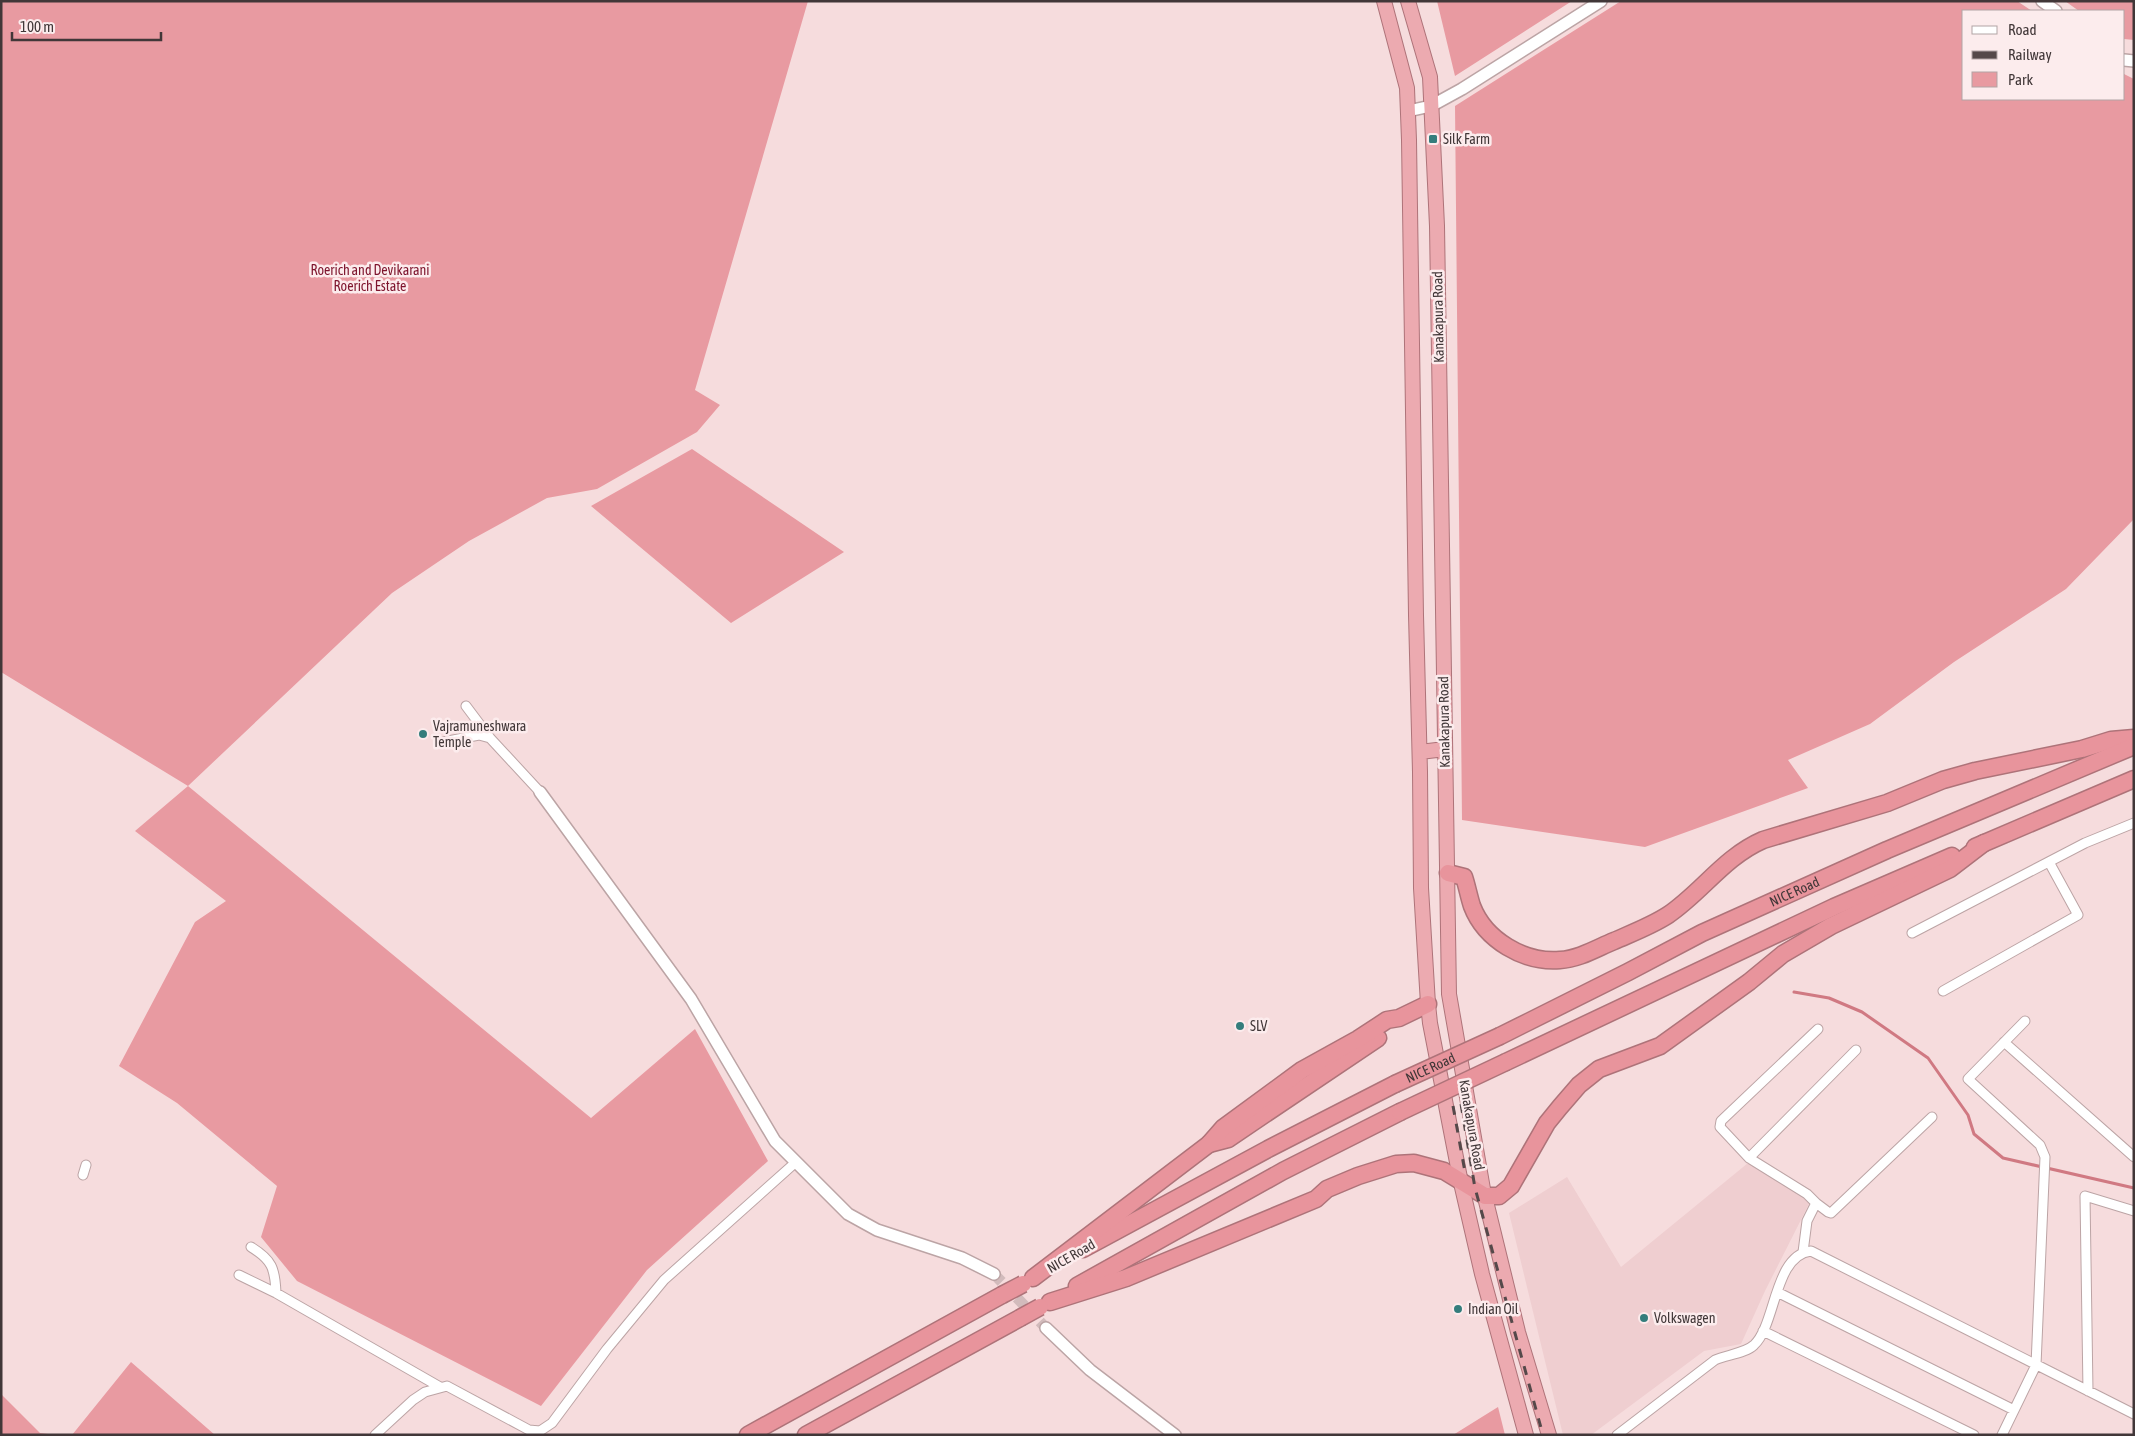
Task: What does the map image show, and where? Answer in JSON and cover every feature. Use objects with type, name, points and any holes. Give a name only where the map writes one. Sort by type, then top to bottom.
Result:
[{"type":"highway","name":"Kanakapura Road","points":[[1384,1],[1407,88],[1420,752],[1420,888],[1428,1004],[1461,1183],[1484,1283],[1526,1435]]},
{"type":"highway","name":"Kanakapura Road","points":[[1408,1],[1430,77],[1437,226],[1449,994],[1485,1196],[1518,1332],[1549,1435]]},
{"type":"highway","points":[[1448,873],[1464,877],[1473,907],[1483,925],[1506,946],[1519,953],[1560,960],[1580,956],[1648,926],[1668,915],[1688,899],[1724,864],[1752,845],[1763,840],[1886,803],[1929,785],[1975,771],[2082,749],[2111,740],[2134,738]]},
{"type":"highway","name":"NICE Road","points":[[748,1435],[1259,1153],[1395,1084],[1500,1036],[1702,933],[1896,846],[2134,746]]},
{"type":"highway","points":[[1420,752],[1445,749]]},
{"type":"highway","name":"NICE Road","points":[[806,1435],[1275,1175],[1400,1112],[1834,907],[2134,779]]},
{"type":"highway","points":[[1045,1304],[1126,1278],[1194,1248],[1213,1243],[1316,1199],[1327,1189],[1396,1164],[1414,1163],[1444,1172],[1485,1196],[1499,1196],[1511,1186],[1547,1123],[1570,1094],[1599,1069],[1660,1046],[1783,954],[1832,926],[1950,869],[1984,842]]},
{"type":"highway","points":[[1028,1281],[1209,1144],[1223,1128],[1302,1070],[1358,1039],[1387,1020],[1399,1018],[1428,1004]]},
{"type":"street","points":[[1408,111],[1431,106],[1462,89],[1601,1]]},
{"type":"street","points":[[2042,1],[2055,10]]},
{"type":"street","points":[[466,706],[490,738],[540,792],[691,999],[775,1141],[848,1214],[877,1230],[962,1258],[994,1274]]},
{"type":"street","points":[[442,742],[479,735],[490,738]]},
{"type":"street","points":[[1912,933],[2086,843],[2134,823]]},
{"type":"street","points":[[1942,991],[2078,915],[2049,862]]},
{"type":"street","points":[[2002,1435],[2036,1365],[2046,1157],[2040,1145],[1968,1079],[2025,1020]]},
{"type":"street","points":[[1818,1029],[1721,1121],[1720,1127],[1749,1158],[1807,1194],[1828,1212],[1832,1212],[1932,1117]]},
{"type":"street","points":[[2004,1042],[2134,1157]]},
{"type":"street","points":[[1749,1158],[1856,1050]]},
{"type":"street","points":[[375,1435],[413,1400],[425,1392],[447,1386],[529,1430],[540,1431],[552,1423],[607,1348],[664,1280],[796,1162]]},
{"type":"street","points":[[83,1175],[86,1165]]},
{"type":"street","points":[[2088,1391],[2085,1196],[2134,1211]]},
{"type":"street","points":[[1803,1252],[1807,1221],[1816,1203]]},
{"type":"street","points":[[252,1247],[266,1256],[272,1267],[276,1293]]},
{"type":"street","points":[[1617,1435],[1715,1360],[1728,1354],[1748,1350],[1754,1345],[1763,1331],[1780,1282],[1795,1257],[1803,1252],[1811,1251],[2134,1414]]},
{"type":"street","points":[[239,1275],[276,1293],[440,1387]]},
{"type":"street","points":[[1777,1292],[2014,1410]]},
{"type":"street","points":[[1046,1328],[1090,1370],[1174,1435]]},
{"type":"street","points":[[1763,1331],[1974,1435]]},
{"type":"shaded area","name":"Volkswagen","points":[[1748,1163],[1811,1200],[1765,1291],[1741,1344],[1704,1351],[1591,1435],[1563,1435],[1509,1213],[1567,1177],[1621,1267]]},
{"type":"green space","name":"Roerich and Devikarani Roerich Estate","points":[[1,1],[808,1],[695,390],[720,405],[697,432],[597,489],[547,498],[469,541],[392,593],[188,786],[1,672]]},
{"type":"green space","points":[[1437,1],[1572,1],[1455,76]]},
{"type":"green space","points":[[1621,1],[2017,1],[2030,10],[1962,10],[1962,100],[2125,100],[2125,74],[2134,79],[2134,519],[2066,589],[1954,662],[1870,724],[1788,760],[1808,788],[1645,847],[1462,820],[1455,106]]},
{"type":"green space","points":[[2065,1],[2134,1],[2134,40],[2125,39],[2125,10],[2078,10]]},
{"type":"green space","points":[[692,449],[844,552],[731,623],[591,506]]},
{"type":"green space","points":[[188,786],[591,1118],[695,1029],[768,1161],[647,1270],[541,1406],[297,1281],[261,1237],[277,1186],[177,1103],[119,1066],[195,922],[226,901],[135,831]]},
{"type":"green space","points":[[131,1362],[215,1435],[72,1435]]},
{"type":"green space","points":[[1,1394],[40,1433],[56,1435],[1,1435]]},
{"type":"green space","points":[[1498,1407],[1505,1435],[1453,1435]]},
{"type":"waterway","points":[[1794,992],[1829,998],[1862,1012],[1928,1058],[1968,1115],[1974,1134],[2003,1158],[2134,1188]]},
{"type":"tunnel","points":[[994,1274],[1046,1328]]},
{"type":"railway","points":[[1461,1104],[1475,1188],[1543,1435]]},
{"type":"railway","points":[[1453,1106],[1465,1172]]},
{"type":"place","name":"Silk Farm","points":[[1433,139]]},
{"type":"place","name":"Vajramuneshwara Temple","points":[[423,734]]},
{"type":"place","name":"SLV","points":[[1240,1026]]},
{"type":"place","name":"Indian Oil","points":[[1458,1309]]},
{"type":"place","name":"Volkswagen","points":[[1644,1318]]}]
